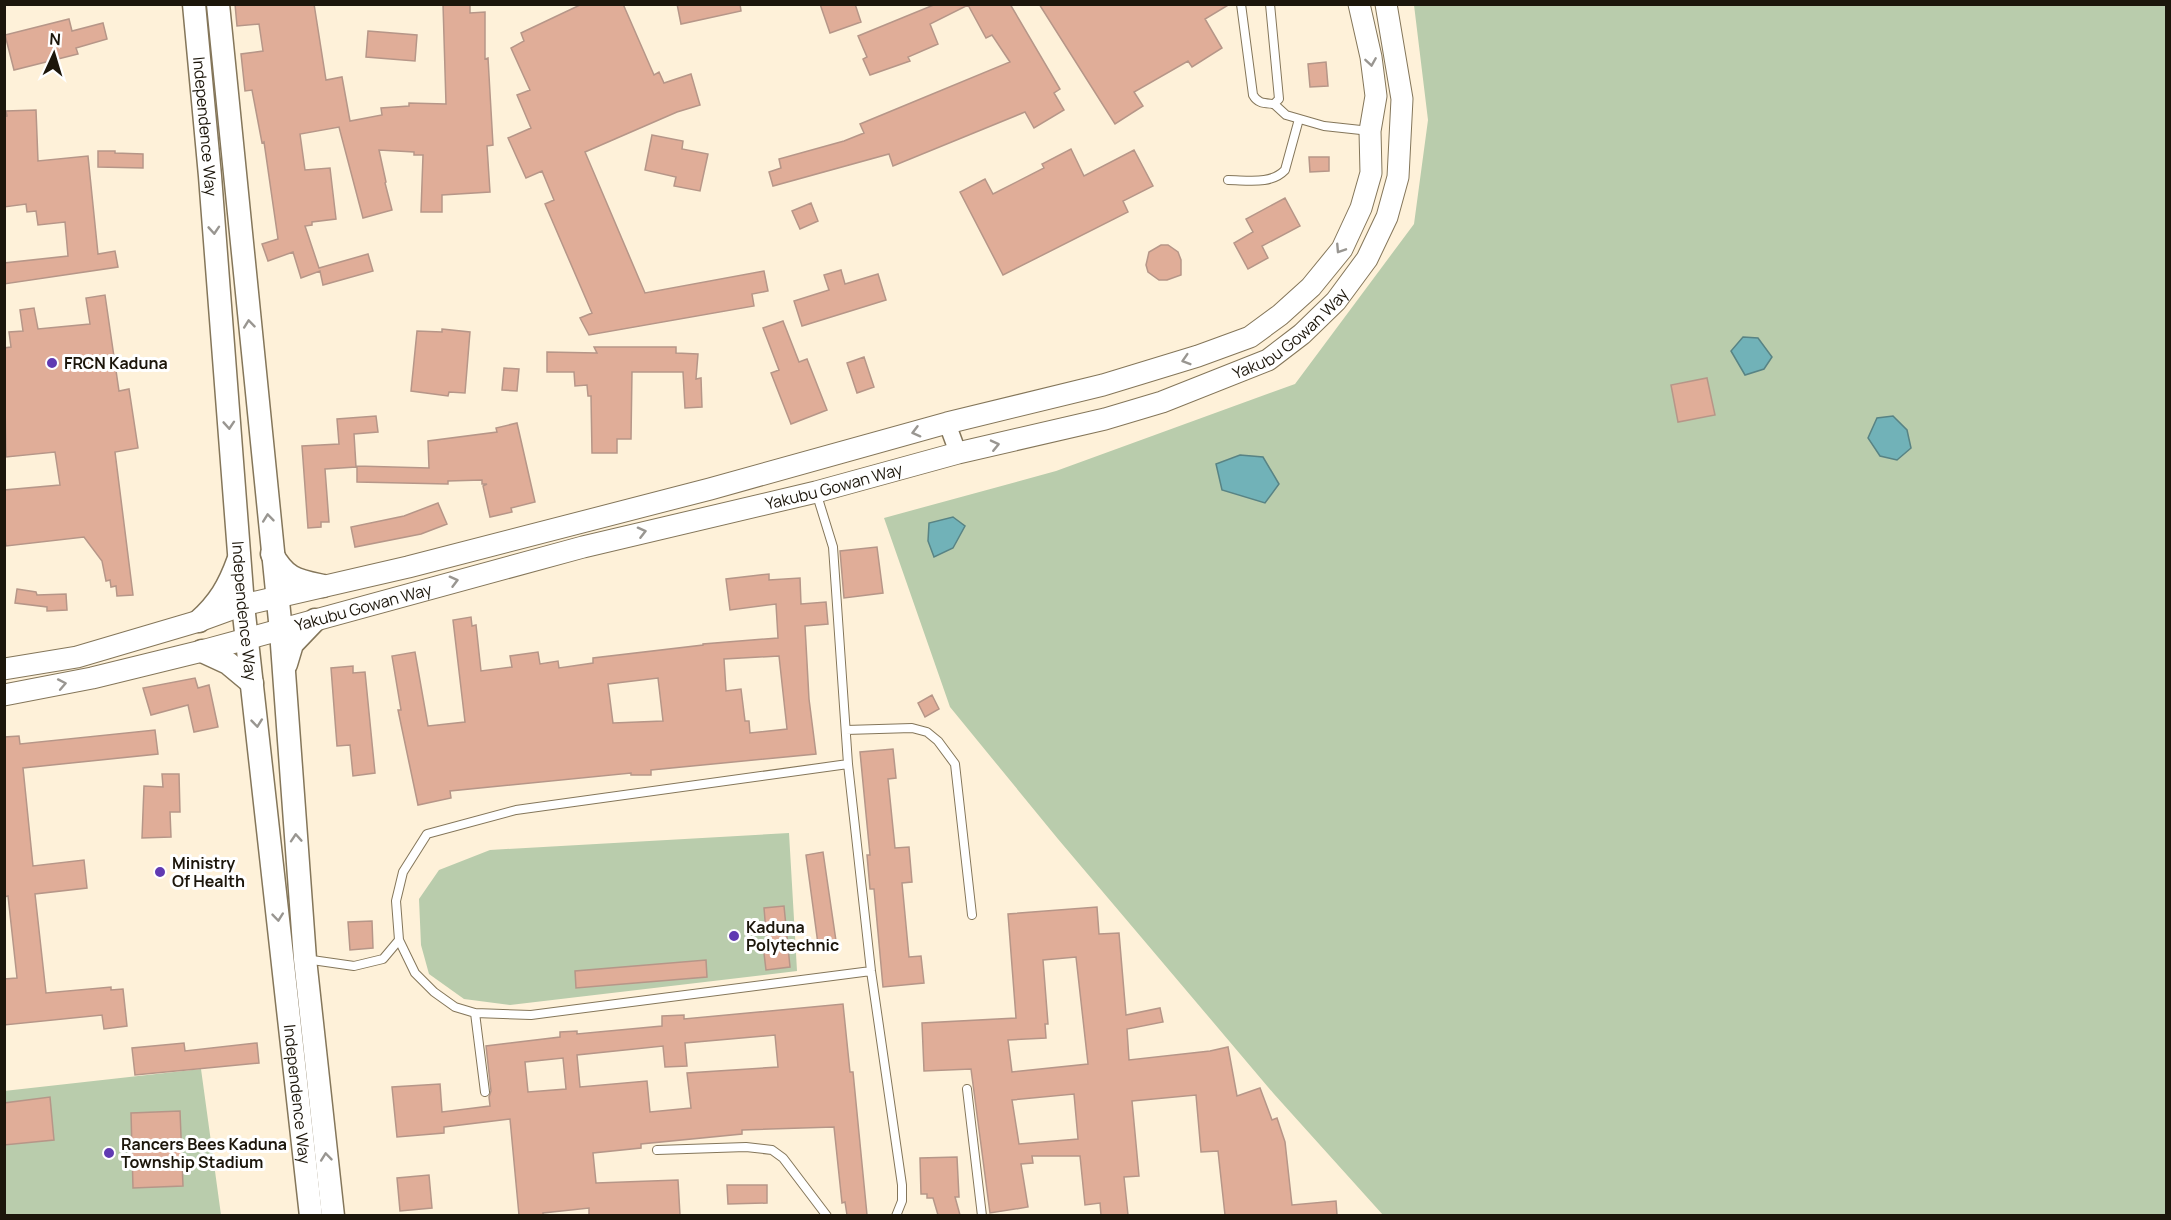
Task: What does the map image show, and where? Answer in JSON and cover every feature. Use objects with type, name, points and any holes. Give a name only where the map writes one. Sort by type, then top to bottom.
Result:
[{"type":"main road","name":"Independence Way","points":[[194,4],[212,200],[243,605],[311,1215]]},
{"type":"main road","name":"Independence Way","points":[[218,4],[281,631],[305,959],[333,1215]]},
{"type":"main road","points":[[272,553],[281,569],[296,580],[323,586]]},
{"type":"main road","points":[[199,621],[214,607],[229,586],[239,557]]},
{"type":"main road","points":[[284,674],[292,644],[315,621]]},
{"type":"main road","points":[[202,651],[228,663],[252,683]]},
{"type":"street","name":"Yakubu Gowan Way","points":[[4,669],[76,657],[199,621],[243,605],[408,567],[699,492],[948,423],[1103,385],[1198,356],[1250,337],[1280,315],[1311,287],[1342,249],[1361,208],[1371,173],[1370,131],[1376,96],[1371,57],[1359,4]]},
{"type":"street","name":"Yakubu Gowan Way","points":[[4,695],[92,678],[202,651],[583,547],[816,492],[958,453],[1105,419],[1162,402],[1268,360],[1302,334],[1336,302],[1367,259],[1387,217],[1398,177],[1402,99],[1386,4]]},
{"type":"street","points":[[948,423],[958,453]]},
{"type":"lane","points":[[1241,4],[1253,95],[1256,100],[1260,103],[1274,104],[1286,115],[1324,126],[1370,131]]},
{"type":"lane","points":[[1270,4],[1279,99],[1274,104]]},
{"type":"lane","points":[[1228,180],[1268,180],[1280,176],[1285,170],[1299,119]]},
{"type":"lane","points":[[816,492],[833,548],[848,764],[871,971],[902,1185],[902,1201],[896,1215]]},
{"type":"lane","points":[[846,730],[912,728],[927,732],[939,741],[955,764],[972,915]]},
{"type":"lane","points":[[848,764],[516,810],[427,834],[403,872],[396,901],[399,940],[415,973],[434,992],[455,1007],[476,1013],[531,1015],[871,971]]},
{"type":"lane","points":[[305,959],[354,966],[383,959],[399,940]]},
{"type":"lane","points":[[476,1013],[485,1092]]},
{"type":"lane","points":[[967,1089],[982,1215]]},
{"type":"lane","points":[[657,1150],[746,1147],[772,1150],[783,1158],[827,1215]]},
{"type":"green space","points":[[1414,5],[2166,5],[2166,1215],[1383,1215],[1274,1094],[1058,839],[950,707],[884,518],[1056,471],[1295,384],[1414,224],[1428,120]]},
{"type":"green space","points":[[789,833],[797,971],[510,1005],[464,999],[429,974],[421,945],[419,899],[439,870],[490,850]]},
{"type":"green space","name":"Rancers Bees Kaduna Township Stadium","points":[[201,1069],[221,1215],[5,1215],[4,1091]]},
{"type":"water","points":[[1743,337],[1758,338],[1772,357],[1764,369],[1745,375],[1731,351]]},
{"type":"water","points":[[1893,416],[1907,430],[1911,448],[1897,460],[1880,456],[1868,438],[1877,418]]},
{"type":"water","points":[[1240,455],[1263,457],[1279,484],[1265,503],[1222,490],[1216,464]]},
{"type":"water","points":[[953,517],[965,526],[953,548],[934,557],[928,541],[929,523]]},
{"type":"building","points":[[235,4],[314,4],[326,80],[342,77],[350,121],[382,115],[381,108],[409,106],[409,103],[446,104],[443,4],[470,4],[470,13],[485,12],[485,59],[488,58],[493,145],[487,146],[490,192],[442,195],[442,212],[421,212],[423,155],[414,155],[414,152],[379,150],[392,210],[363,218],[339,127],[300,134],[305,170],[330,168],[336,219],[312,222],[312,225],[305,226],[319,268],[368,254],[373,271],[323,285],[320,271],[301,278],[293,252],[268,261],[262,244],[278,239],[264,142],[262,143],[252,90],[245,91],[241,54],[263,51],[259,24],[237,26]]},
{"type":"building","points":[[582,4],[623,4],[654,75],[659,72],[664,83],[691,74],[700,105],[677,112],[585,152],[645,293],[764,271],[768,291],[752,294],[754,306],[589,335],[580,318],[592,313],[545,204],[554,200],[542,171],[526,178],[508,138],[531,128],[517,95],[530,90],[511,48],[524,41],[521,33]]},
{"type":"building","points":[[677,4],[740,4],[741,11],[681,24]]},
{"type":"building","points":[[820,4],[855,4],[861,22],[830,33]]},
{"type":"building","points":[[936,4],[1010,4],[1060,89],[1054,93],[1064,110],[1034,128],[1025,112],[893,166],[889,154],[773,186],[769,172],[781,168],[779,159],[844,141],[864,133],[860,124],[1010,62],[992,35],[986,38],[968,5],[930,24],[938,44],[908,57],[910,61],[870,75],[863,59],[867,57],[858,36]]},
{"type":"building","points":[[1039,4],[1230,4],[1205,19],[1222,48],[1192,67],[1188,61],[1134,92],[1143,106],[1115,124]]},
{"type":"building","points":[[69,19],[72,31],[103,23],[107,39],[76,48],[78,54],[14,70],[5,35]]},
{"type":"building","points":[[368,31],[417,35],[415,61],[366,57]]},
{"type":"building","points":[[1326,62],[1328,86],[1310,87],[1308,64]]},
{"type":"building","points":[[36,110],[38,161],[88,156],[98,254],[115,251],[118,267],[4,284],[4,263],[68,256],[65,222],[38,225],[36,211],[27,212],[26,204],[4,207],[4,117],[7,116],[6,111]]},
{"type":"building","points":[[652,135],[683,141],[682,149],[708,154],[700,191],[674,186],[676,177],[645,170]]},
{"type":"building","points":[[1071,149],[1084,176],[1134,150],[1153,186],[1123,201],[1128,212],[1003,275],[960,192],[985,179],[993,194],[1044,168],[1042,164]]},
{"type":"building","points":[[98,151],[143,154],[143,168],[98,167]]},
{"type":"building","points":[[1309,157],[1329,157],[1329,171],[1310,172]]},
{"type":"building","points":[[1285,198],[1300,226],[1262,246],[1268,258],[1248,269],[1234,243],[1253,232],[1246,219]]},
{"type":"building","points":[[811,203],[818,221],[800,229],[792,211]]},
{"type":"building","points":[[1161,245],[1168,245],[1178,252],[1181,260],[1181,275],[1159,280],[1148,272],[1146,265],[1149,252]]},
{"type":"building","points":[[841,270],[845,284],[878,274],[886,300],[802,326],[794,301],[829,290],[824,275]]},
{"type":"building","points":[[105,295],[119,391],[129,389],[138,448],[115,452],[133,595],[117,596],[116,586],[111,587],[110,580],[106,581],[102,561],[84,537],[6,546],[4,533],[4,490],[60,485],[55,452],[6,457],[4,348],[11,347],[9,332],[23,331],[20,310],[34,308],[38,329],[90,324],[86,298]]},
{"type":"building","points":[[783,321],[799,362],[807,359],[827,410],[791,424],[771,373],[779,370],[763,328]]},
{"type":"building","points":[[442,329],[470,332],[465,393],[449,392],[448,396],[411,391],[417,331],[442,332]]},
{"type":"building","points":[[594,347],[676,347],[676,353],[698,354],[696,379],[701,378],[702,407],[685,408],[683,372],[632,372],[631,439],[617,439],[617,453],[592,453],[591,396],[588,396],[587,385],[575,386],[574,372],[547,372],[547,352],[597,353]]},
{"type":"building","points":[[864,357],[874,387],[857,393],[847,363]]},
{"type":"building","points":[[504,368],[519,369],[517,391],[502,390]]},
{"type":"building","points":[[1707,378],[1715,415],[1678,422],[1671,385]]},
{"type":"building","points":[[376,416],[378,432],[354,434],[356,467],[325,469],[329,522],[321,522],[321,527],[308,528],[302,446],[339,444],[337,419]]},
{"type":"building","points":[[517,423],[535,502],[511,508],[512,512],[490,517],[483,486],[487,484],[482,484],[482,480],[448,481],[448,484],[357,482],[357,466],[429,468],[428,441],[497,432],[496,428]]},
{"type":"building","points":[[438,503],[447,524],[421,534],[355,547],[351,527],[404,516]]},
{"type":"building","points":[[877,547],[883,593],[844,598],[840,551]]},
{"type":"building","points":[[769,574],[769,580],[800,578],[801,604],[826,602],[828,624],[805,626],[809,699],[816,754],[651,770],[651,775],[631,775],[631,773],[450,791],[451,798],[418,805],[398,710],[401,710],[392,656],[415,652],[428,726],[465,722],[453,620],[471,617],[472,626],[476,625],[481,671],[512,667],[510,656],[538,652],[540,664],[558,661],[559,668],[593,663],[593,658],[703,644],[778,638],[776,604],[730,610],[726,579]],"holes":[[[779,656],[787,729],[750,733],[749,721],[745,721],[741,689],[726,691],[724,659]],[[658,678],[663,721],[613,723],[608,684]]]},
{"type":"building","points":[[17,589],[36,592],[37,595],[66,594],[67,610],[47,611],[47,607],[15,603]]},
{"type":"building","points":[[353,666],[353,673],[365,672],[375,773],[353,776],[350,745],[337,746],[331,668]]},
{"type":"building","points":[[195,678],[198,688],[209,685],[218,727],[194,732],[188,705],[151,715],[143,688]]},
{"type":"building","points":[[932,695],[939,709],[925,717],[918,703]]},
{"type":"building","points":[[155,730],[158,754],[23,768],[33,866],[84,860],[87,888],[35,894],[46,993],[111,987],[111,990],[123,989],[127,1026],[104,1029],[102,1015],[4,1025],[4,979],[17,978],[8,896],[4,897],[4,737],[19,736],[20,744]]},
{"type":"building","points":[[893,749],[896,778],[888,779],[895,848],[909,847],[912,882],[902,883],[909,957],[921,956],[924,983],[883,987],[874,889],[870,889],[867,855],[870,855],[860,752]]},
{"type":"building","points":[[162,774],[179,774],[180,812],[170,812],[171,837],[142,838],[144,786],[163,787]]},
{"type":"building","points":[[823,852],[836,941],[818,944],[806,855]]},
{"type":"building","points":[[784,906],[790,967],[766,970],[763,945],[767,944],[764,908]]},
{"type":"building","points":[[1097,907],[1099,934],[1119,933],[1126,1015],[1160,1008],[1163,1022],[1127,1029],[1129,1060],[1228,1047],[1237,1096],[1260,1088],[1272,1120],[1277,1118],[1285,1142],[1292,1205],[1336,1201],[1337,1215],[1225,1215],[1218,1151],[1201,1152],[1196,1095],[1132,1101],[1139,1176],[1124,1177],[1128,1215],[1101,1215],[1100,1203],[1085,1205],[1080,1156],[1032,1156],[1033,1163],[1021,1164],[1028,1207],[990,1213],[971,1069],[924,1071],[922,1023],[1016,1018],[1008,914]],"holes":[[[1076,957],[1088,1064],[1012,1072],[1008,1040],[1046,1038],[1045,1024],[1048,1024],[1043,960]],[[1074,1094],[1078,1139],[1019,1144],[1012,1100]]]},
{"type":"building","points":[[372,921],[373,948],[350,950],[348,922]]},
{"type":"building","points":[[706,960],[707,977],[576,988],[575,971]]},
{"type":"building","points":[[843,1004],[850,1072],[853,1072],[867,1215],[847,1215],[845,1202],[842,1203],[834,1127],[742,1130],[742,1134],[641,1144],[641,1148],[593,1153],[596,1183],[678,1180],[680,1215],[589,1215],[589,1208],[543,1213],[543,1215],[519,1215],[510,1119],[444,1127],[444,1133],[397,1137],[392,1087],[440,1084],[442,1112],[490,1106],[491,1091],[486,1046],[560,1037],[560,1032],[577,1031],[577,1034],[662,1026],[662,1016],[684,1015],[684,1019]],"holes":[[[775,1035],[778,1067],[687,1073],[691,1108],[650,1112],[647,1081],[580,1087],[577,1055],[663,1046],[665,1067],[687,1066],[685,1043]],[[563,1058],[566,1089],[528,1092],[525,1062]]]},
{"type":"building","points":[[184,1043],[185,1051],[257,1043],[259,1063],[135,1075],[132,1048]]},
{"type":"building","points":[[50,1097],[54,1140],[4,1145],[4,1103]]},
{"type":"building","points":[[180,1111],[183,1186],[133,1188],[131,1113]]},
{"type":"building","points":[[957,1157],[959,1197],[955,1197],[960,1215],[938,1215],[933,1198],[927,1198],[927,1194],[921,1194],[920,1158]]},
{"type":"building","points":[[429,1175],[432,1208],[400,1211],[397,1178]]},
{"type":"building","points":[[727,1185],[767,1185],[767,1203],[728,1204]]},
{"type":"place","name":"FRCN Kaduna","points":[[52,363]]},
{"type":"place","name":"Ministry Of Health","points":[[160,872]]},
{"type":"place","name":"Kaduna Polytechnic","points":[[734,936]]},
{"type":"place","name":"Rancers Bees Kaduna Township Stadium","points":[[109,1153]]}]
